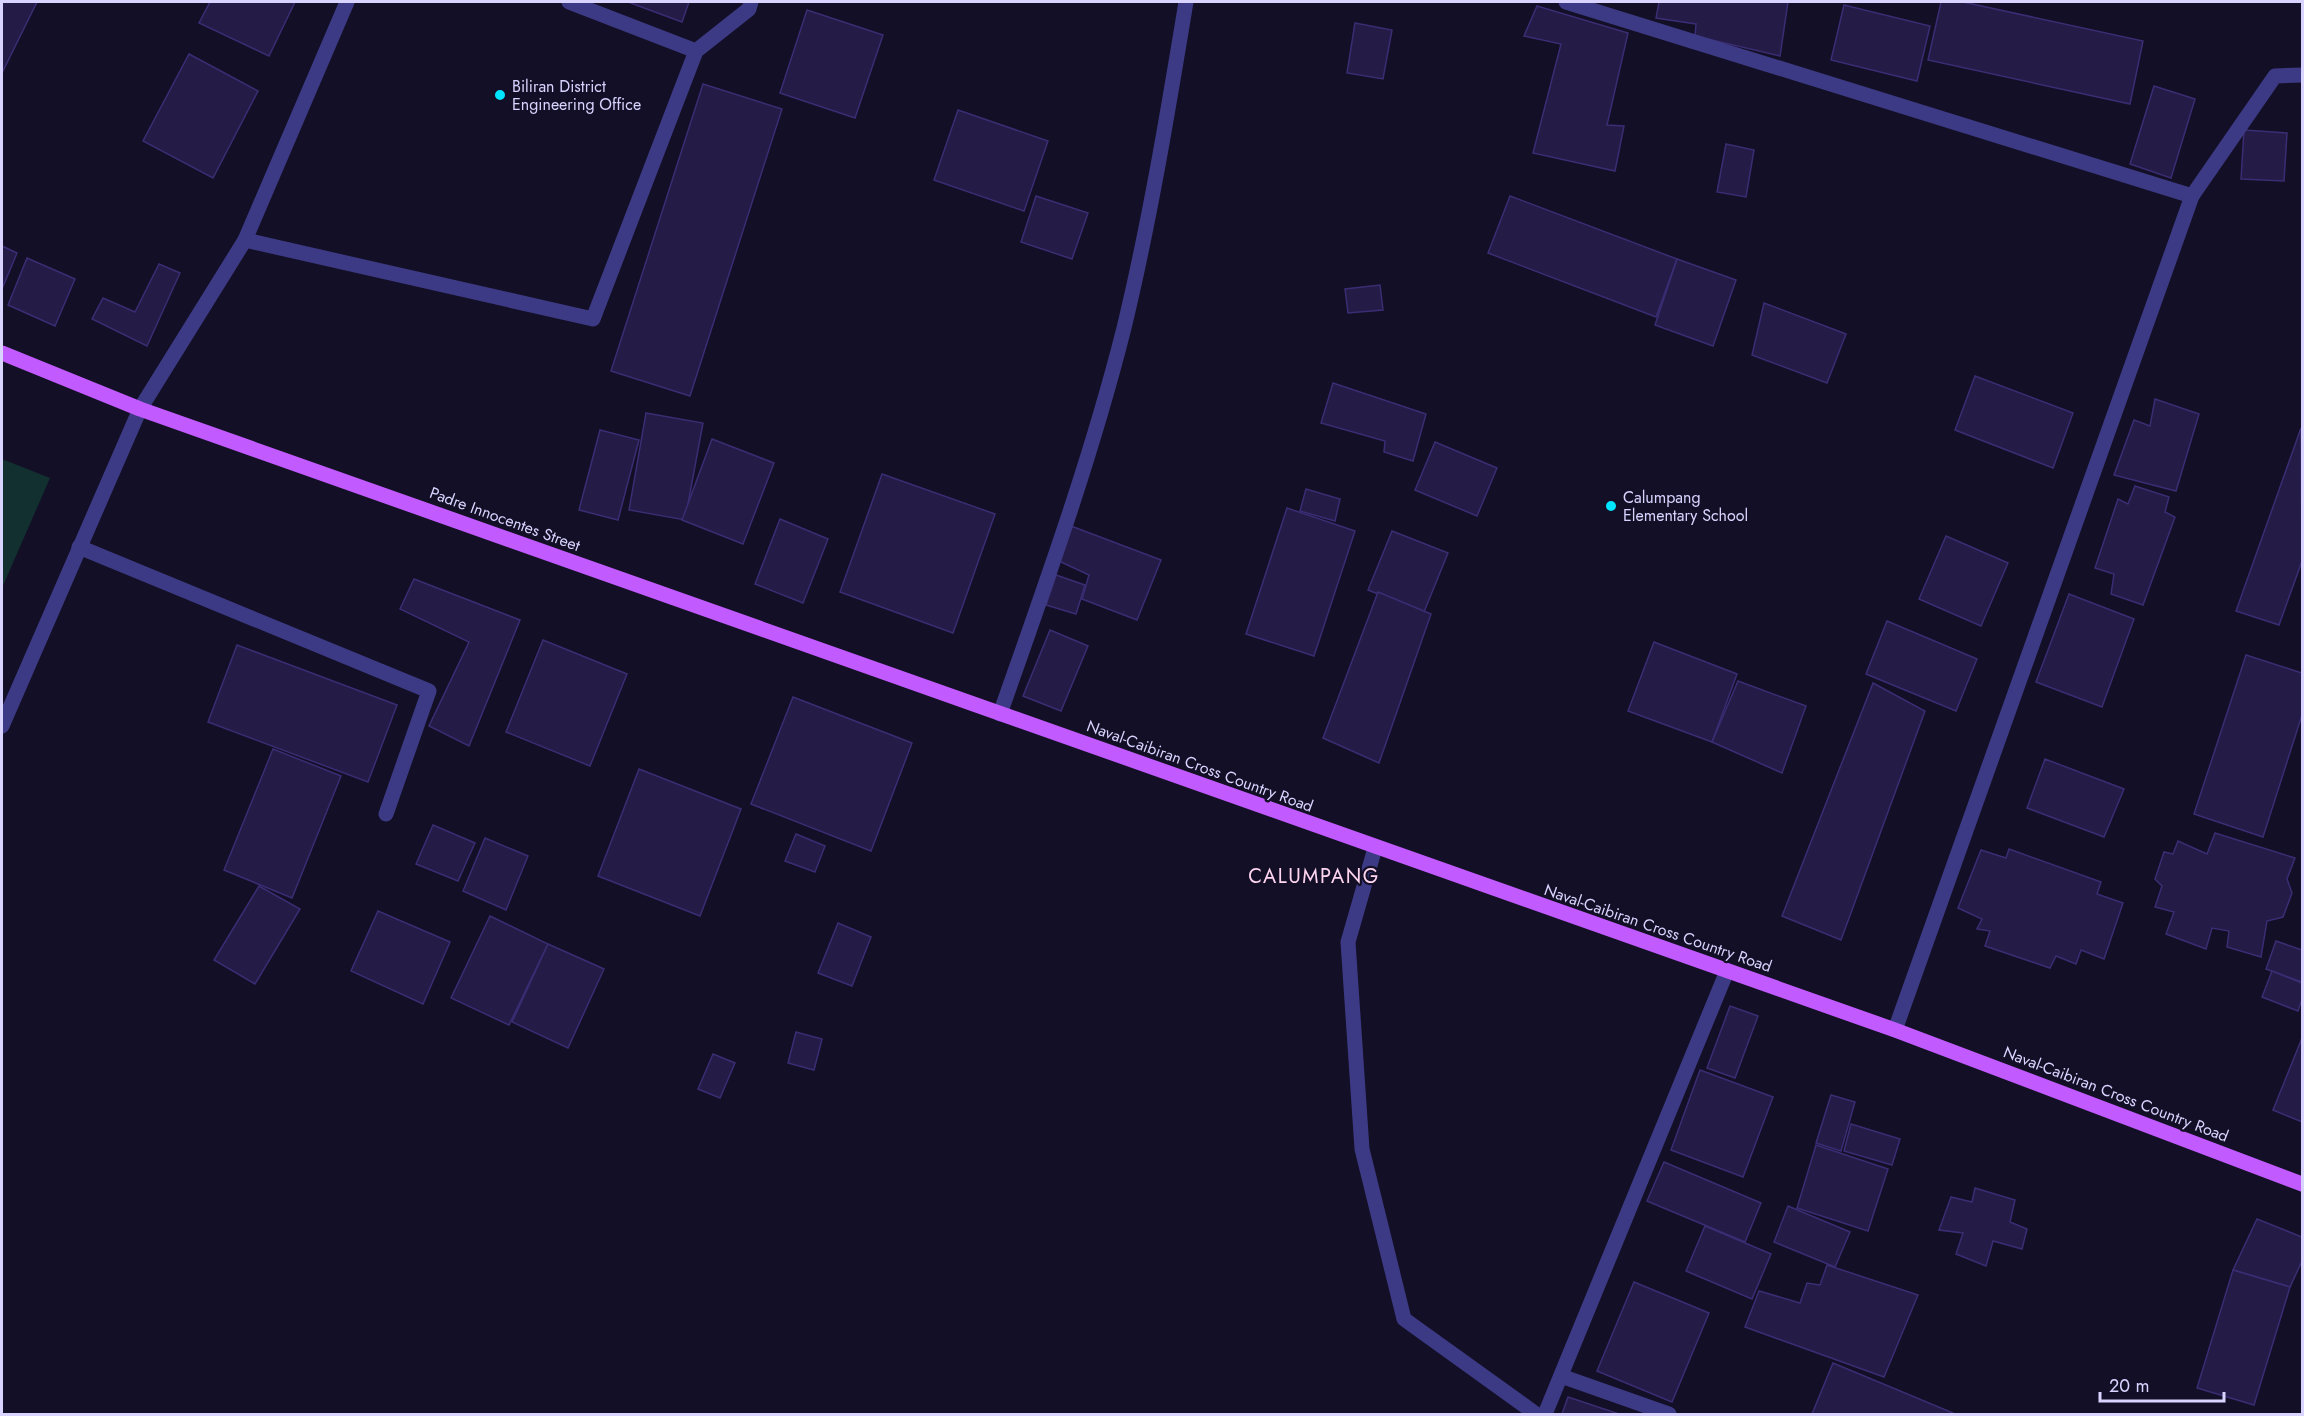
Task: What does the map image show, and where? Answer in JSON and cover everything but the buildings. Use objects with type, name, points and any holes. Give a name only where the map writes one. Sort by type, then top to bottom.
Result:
[{"type":"main road","name":"Padre Innocentes Street","points":[[2,353],[140,409],[1000,714]]},
{"type":"main road","name":"Naval-Caibiran Cross Country Road","points":[[1000,714],[1895,1030],[2302,1184]]},
{"type":"street","points":[[2,726],[140,409],[245,240],[347,2]]},
{"type":"street","points":[[569,2],[696,51]]},
{"type":"street","points":[[245,240],[593,319],[696,51],[749,9],[751,2]]},
{"type":"street","points":[[1000,714],[1074,503],[1123,330],[1154,201],[1186,2]]},
{"type":"street","points":[[1566,2],[2192,196]]},
{"type":"street","points":[[1895,1030],[2192,196],[2275,76],[2302,75]]},
{"type":"street","points":[[79,547],[429,691],[386,814]]},
{"type":"street","points":[[1375,848],[1348,942],[1362,1149],[1404,1319],[1536,1414]]},
{"type":"street","points":[[1545,1414],[1727,971]]},
{"type":"street","points":[[1561,1376],[1669,1414]]},
{"type":"green space","points":[[2,459],[50,478],[2,588]]},
{"type":"place","name":"Biliran District Engineering Office","points":[[500,95]]},
{"type":"place","name":"Calumpang Elementary School","points":[[1611,506]]},
{"type":"district","name":"CALUMPANG","points":[[1314,876]]}]
